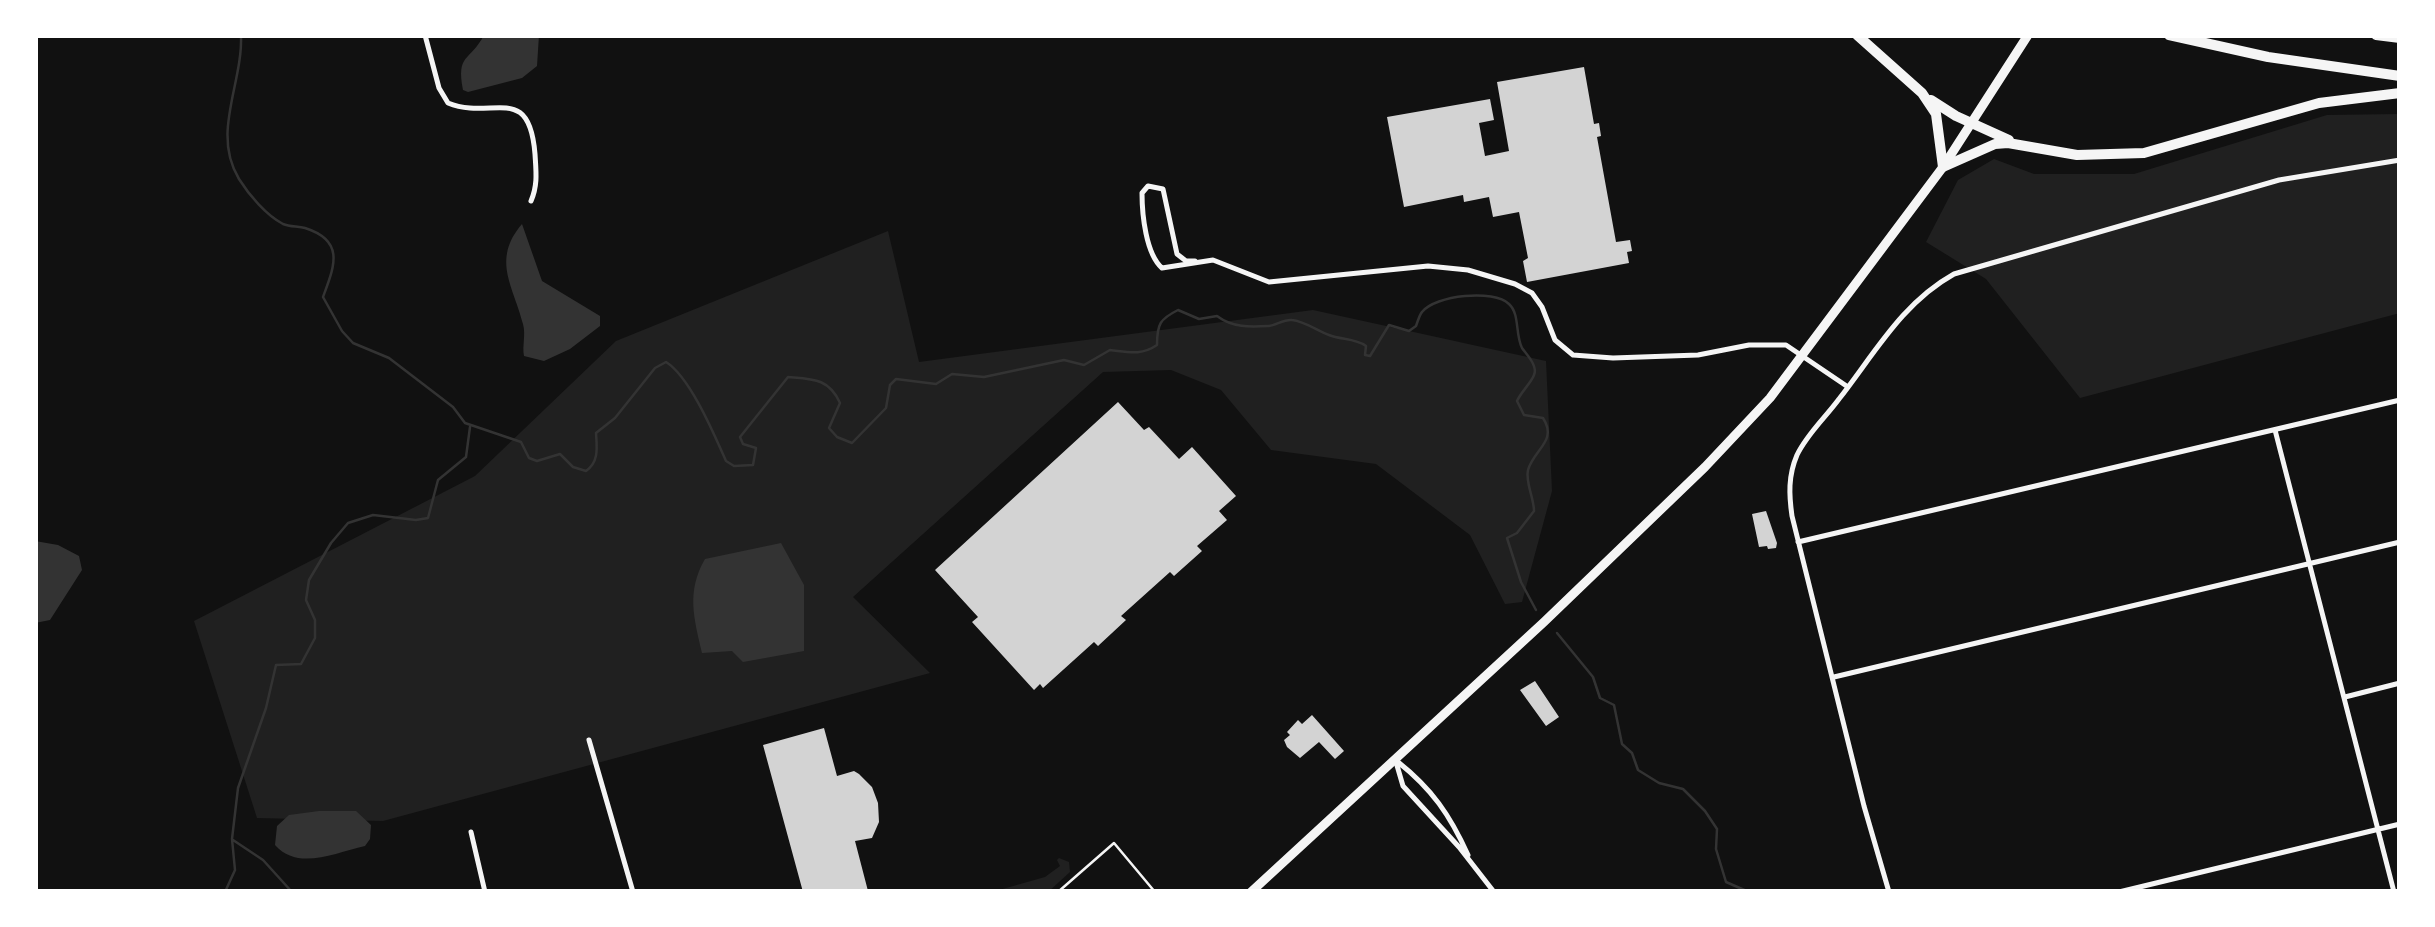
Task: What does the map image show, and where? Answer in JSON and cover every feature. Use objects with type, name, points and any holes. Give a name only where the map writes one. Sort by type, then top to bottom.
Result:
[{"type":"highway","points":[[1857,35],[1922,93],[1956,116],[2021,144]]},
{"type":"highway","points":[[2169,35],[2268,57],[2400,76]]},
{"type":"highway","points":[[2376,35],[2400,38]]},
{"type":"highway","points":[[1922,93],[1940,122],[1944,167],[1995,144],[2021,144],[2077,155],[2144,152],[2319,103],[2400,93]]},
{"type":"main road","points":[[1251,892],[1705,468],[1770,398],[1944,167],[2028,35]]},
{"type":"street","points":[[425,35],[439,88],[448,102],[469,108],[501,105],[528,119],[533,130],[536,176],[531,200]]},
{"type":"street","points":[[1889,892],[1864,806],[1790,500],[1792,468],[1805,440],[1899,317],[1924,293],[1954,274],[2279,180],[2400,160]]},
{"type":"street","points":[[1194,261],[1168,269],[1155,261],[1141,198],[1148,186],[1163,189],[1177,254],[1186,261],[1213,260],[1269,282],[1414,267],[1468,270],[1532,293],[1560,347],[1582,357],[1698,355],[1762,344],[1786,345],[1805,354],[1848,387]]},
{"type":"street","points":[[1798,542],[2400,400]]},
{"type":"street","points":[[2275,430],[2394,892]]},
{"type":"street","points":[[1834,677],[2400,542]]},
{"type":"street","points":[[2344,697],[2400,683]]},
{"type":"street","points":[[589,740],[633,892]]},
{"type":"street","points":[[1395,759],[1414,774],[1449,814],[1471,862]]},
{"type":"street","points":[[1395,759],[1403,786],[1494,892]]},
{"type":"street","points":[[2119,892],[2400,824]]},
{"type":"street","points":[[472,832],[485,892]]},
{"type":"lane","points":[[1058,892],[1114,844],[1155,892]]},
{"type":"shaded area","points":[[484,35],[539,35],[537,66],[522,78],[463,90],[463,63]]},
{"type":"shaded area","points":[[2400,114],[2400,313],[2080,398],[1986,279],[1926,242],[1958,180],[1994,159],[2034,174],[2134,174],[2327,115]]},
{"type":"shaded area","points":[[522,224],[542,281],[600,316],[600,326],[570,349],[544,361],[524,356],[523,324],[506,262],[513,237]]},
{"type":"shaded area","points":[[888,231],[919,362],[1313,310],[1546,361],[1552,491],[1522,602],[1505,604],[1470,535],[1376,464],[1271,450],[1221,390],[1171,370],[1103,372],[853,597],[930,673],[383,821],[257,818],[194,621],[475,476],[616,341]]},
{"type":"shaded area","points":[[35,541],[58,545],[79,556],[82,570],[50,620],[35,623]]},
{"type":"shaded area","points":[[781,543],[804,585],[804,651],[743,662],[732,651],[702,653],[694,617],[694,594],[705,559]]},
{"type":"shaded area","points":[[356,811],[371,825],[370,839],[365,846],[305,859],[284,853],[275,845],[277,826],[289,815]]},
{"type":"shaded area","points":[[1059,858],[1069,862],[1070,872],[1048,892],[992,892],[1045,877],[1060,866]]},
{"type":"building","points":[[1584,67],[1594,124],[1599,123],[1601,136],[1597,137],[1616,242],[1630,240],[1629,263],[1527,282],[1523,261],[1528,258],[1519,212],[1493,217],[1489,197],[1464,202],[1463,195],[1404,207],[1387,117],[1490,99],[1494,120],[1479,123],[1485,156],[1509,151],[1497,82]]},
{"type":"building","points":[[1118,402],[1179,459],[1192,447],[1236,496],[1219,511],[1227,520],[1197,546],[1202,551],[1174,576],[1170,572],[1121,616],[1126,620],[1098,646],[1094,642],[1043,688],[1040,684],[1034,690],[972,622],[978,617],[935,570]]},
{"type":"building","points":[[1766,511],[1776,548],[1759,547],[1752,514]]},
{"type":"building","points":[[1535,681],[1559,717],[1546,726],[1520,690]]},
{"type":"building","points":[[1312,715],[1344,751],[1335,759],[1319,742],[1300,758],[1287,747],[1287,732],[1298,720],[1302,724]]},
{"type":"building","points":[[824,728],[837,776],[854,771],[859,774],[872,787],[878,803],[879,822],[872,838],[855,841],[868,891],[803,892],[763,745]]},
{"type":"waterway","points":[[241,35],[228,126],[231,162],[243,185],[270,215],[283,224],[305,228],[327,240],[334,256],[323,297],[342,331],[353,343],[389,358],[453,407],[465,423],[521,442],[529,458],[537,461],[560,454],[573,467],[586,471],[595,459],[596,433],[615,418],[655,368],[666,362],[692,393],[726,461],[734,466],[753,465],[756,448],[743,444],[740,437],[788,377],[812,380],[831,389],[840,403],[829,428],[837,437],[852,443],[886,408],[890,385],[896,379],[936,384],[952,374],[984,377],[1064,360],[1084,365],[1110,350],[1145,351],[1157,345],[1161,323],[1178,310],[1199,319],[1217,316],[1242,326],[1297,321],[1329,335],[1362,343],[1366,346],[1365,355],[1370,356],[1389,325],[1409,331],[1422,312],[1439,301],[1478,295],[1501,299],[1512,308],[1522,348],[1535,368],[1533,378],[1517,401],[1524,415],[1543,418],[1548,433],[1528,470],[1534,511],[1517,533],[1507,538],[1521,582],[1536,610]]},
{"type":"waterway","points":[[225,892],[235,870],[232,839],[238,788],[266,708],[276,665],[301,664],[315,638],[315,620],[306,600],[309,580],[348,523],[373,515],[428,518],[438,480],[466,457],[470,427]]},
{"type":"waterway","points":[[1557,633],[1593,677],[1600,698],[1614,705],[1622,744],[1632,753],[1638,770],[1659,783],[1683,789],[1705,811],[1717,829],[1716,849],[1726,882],[1749,892]]},
{"type":"waterway","points":[[233,840],[263,860],[292,892]]}]
